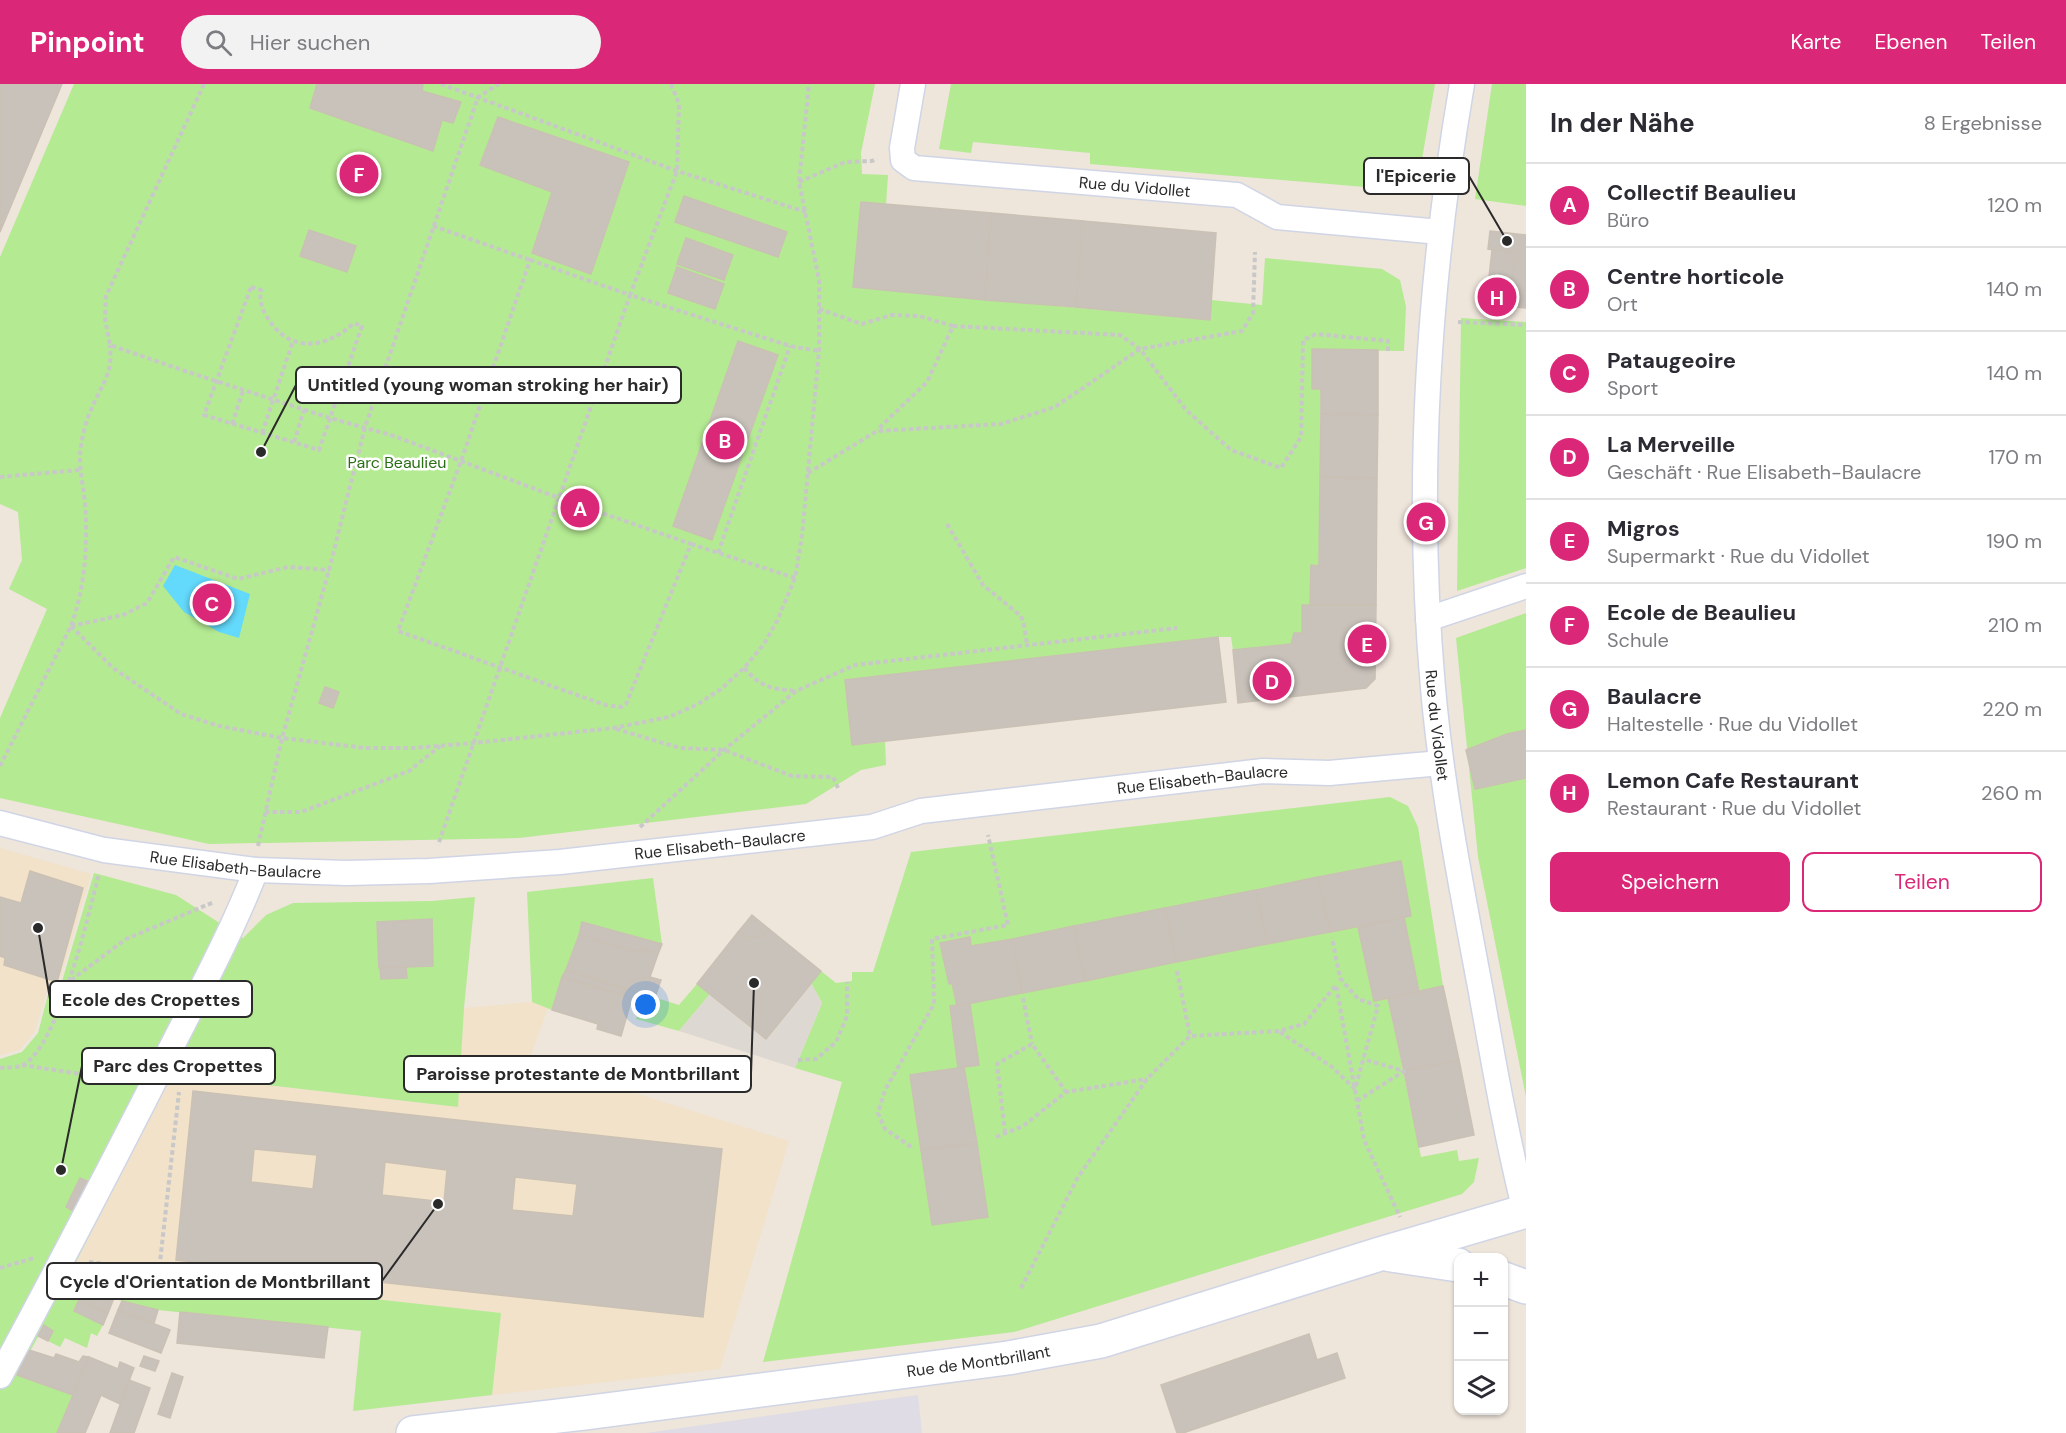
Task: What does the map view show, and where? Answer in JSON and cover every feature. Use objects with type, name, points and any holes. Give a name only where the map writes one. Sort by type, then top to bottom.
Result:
[{"type":"main road","name":"Rue de Montbrillant","points":[[413,1433],[997,1359],[1091,1343],[1380,1254],[1526,1212]]},
{"type":"main road","points":[[1380,1254],[1454,1264]]},
{"type":"main road","points":[[1508,1281],[1526,1287]]},
{"type":"street","points":[[902,148],[913,84]]},
{"type":"street","name":"Rue du Vidollet","points":[[1462,84],[1440,232],[1428,359],[1425,441],[1428,620],[1447,811],[1508,1137],[1526,1212]]},
{"type":"street","name":"Rue du Vidollet","points":[[902,148],[903,160],[914,168],[1237,195],[1277,217],[1440,232]]},
{"type":"street","points":[[1428,620],[1526,586]]},
{"type":"street","name":"Rue Elisabeth-Baulacre","points":[[0,823],[104,850],[257,858],[346,873],[429,871],[560,862],[872,827],[921,811],[1263,771],[1329,773],[1441,763]]},
{"type":"street","points":[[0,1376],[63,1259],[244,903],[257,858]]},
{"type":"path","points":[[0,766],[78,608],[85,547],[85,503],[79,470],[81,443],[90,410],[105,380],[110,363],[110,345],[105,319],[106,296],[204,84]]},
{"type":"path","points":[[441,84],[677,171],[806,212]]},
{"type":"path","points":[[257,858],[282,738],[366,427],[478,97],[499,84]]},
{"type":"path","points":[[437,848],[630,295],[677,171],[680,138],[679,105],[671,84]]},
{"type":"path","points":[[71,626],[113,668],[181,714],[219,726],[282,738],[365,748],[441,746],[613,728],[669,717],[698,704],[721,689],[744,668],[764,644],[777,621],[795,578],[802,536],[819,351],[819,280],[799,182],[809,84]]},
{"type":"path","points":[[799,182],[845,162],[872,161],[902,148]]},
{"type":"path","points":[[433,226],[630,295],[790,346],[819,351]]},
{"type":"path","points":[[877,431],[1001,424],[1055,407],[1140,349],[1242,331],[1253,314],[1255,252]]},
{"type":"path","points":[[530,260],[461,461],[398,631],[605,705],[621,707],[626,704],[691,544]]},
{"type":"path","points":[[251,287],[261,290],[262,309],[272,327],[293,341],[308,344],[322,343],[334,339],[354,323],[362,326],[319,450],[204,415],[251,287]]},
{"type":"path","points":[[819,309],[862,324],[892,315],[918,316],[953,326],[1120,335],[1140,349],[1186,410],[1231,450],[1281,468],[1301,437],[1303,340],[1316,334],[1388,341],[1388,351]]},
{"type":"path","points":[[1455,322],[1526,325]]},
{"type":"path","points":[[808,473],[877,431],[927,382],[953,326]]},
{"type":"path","points":[[262,433],[293,341]]},
{"type":"path","points":[[110,345],[243,391],[366,427],[559,498],[795,578]]},
{"type":"path","points":[[718,553],[790,346]]},
{"type":"path","points":[[232,424],[243,391]]},
{"type":"path","points":[[294,442],[304,410]]},
{"type":"path","points":[[0,477],[79,470]]},
{"type":"path","points":[[947,524],[982,585],[1021,616],[1027,645]]},
{"type":"path","points":[[71,626],[123,615],[147,603],[174,557],[238,579],[288,567],[329,570]]},
{"type":"path","points":[[639,828],[724,750],[796,691],[855,665],[1177,628]]},
{"type":"path","points":[[744,668],[756,682],[767,688],[796,691]]},
{"type":"path","points":[[613,728],[680,748],[724,750],[792,776],[833,777],[838,788]]},
{"type":"path","points":[[265,812],[301,812],[312,808],[409,771],[441,746]]},
{"type":"path","points":[[911,1147],[885,1129],[878,1113],[885,1090],[934,1004],[932,939],[1008,925],[988,835]]},
{"type":"path","points":[[0,1068],[22,1065],[42,1046],[70,980],[99,873]]},
{"type":"path","points":[[70,980],[126,939],[217,901],[244,903]]},
{"type":"path","points":[[1332,938],[1340,978],[1358,999],[1378,1005],[1355,1089]]},
{"type":"path","points":[[1176,971],[1190,1036]]},
{"type":"path","points":[[1021,1288],[1078,1177],[1147,1079],[1190,1036],[1279,1031],[1304,1024],[1340,978]]},
{"type":"path","points":[[798,1060],[816,1059],[836,1042],[847,1016],[847,982]]},
{"type":"path","points":[[1336,985],[1364,1140],[1402,1220]]},
{"type":"path","points":[[1023,998],[1032,1044],[1066,1092]]},
{"type":"path","points":[[1279,1031],[1332,1067],[1355,1089]]},
{"type":"path","points":[[1005,1133],[997,1064],[1032,1044]]},
{"type":"path","points":[[1357,1101],[1404,1071],[1363,1059]]},
{"type":"path","points":[[996,1137],[1023,1126],[1066,1092],[1147,1079]]},
{"type":"path","points":[[0,1268],[42,1256],[159,1271],[170,1174]]},
{"type":"shaded area","points":[[0,848],[91,874],[58,986],[49,983],[35,1031],[20,1050],[0,1055]]},
{"type":"shaded area","points":[[811,983],[822,1003],[795,1068],[679,1031],[710,994]]},
{"type":"shaded area","points":[[532,1002],[548,1008],[529,1060],[789,1141],[720,1369],[492,1395],[501,1313],[74,1267],[172,1074],[457,1107],[464,1008]]},
{"type":"shaded area","points":[[918,1395],[922,1433],[646,1433],[843,1405]]},
{"type":"green space","name":"Parc Beaulieu","points":[[74,84],[875,84],[861,153],[862,174],[888,175],[886,205],[861,203],[853,287],[1209,320],[1211,300],[1262,305],[1265,258],[1382,269],[1400,280],[1406,307],[1404,351],[1312,350],[1312,388],[1321,389],[1319,566],[1311,566],[1310,605],[1302,606],[1302,633],[1294,633],[1291,644],[1233,650],[1231,637],[1218,637],[845,680],[852,745],[885,742],[886,765],[861,770],[806,804],[519,838],[209,844],[0,798],[0,718],[47,609],[9,589],[22,560],[18,512],[0,504],[0,257]]},
{"type":"green space","points":[[951,84],[1435,84],[1419,176],[1409,187],[1377,188],[1090,164],[1090,153],[973,142],[971,153],[939,149]]},
{"type":"green space","points":[[1492,84],[1526,84],[1526,206],[1475,199]]},
{"type":"green space","points":[[1461,318],[1526,322],[1526,568],[1457,591]]},
{"type":"green space","points":[[1526,613],[1526,1097],[1478,857],[1456,638]]},
{"type":"green space","points":[[1390,797],[1408,806],[1418,827],[1443,986],[1388,998],[1421,1157],[1457,1150],[1459,1161],[1479,1158],[1474,1182],[1462,1194],[1014,1332],[763,1362],[842,1082],[795,1068],[822,1003],[811,983],[821,971],[836,983],[852,981],[852,972],[873,972],[911,852]]},
{"type":"green space","points":[[94,873],[176,895],[243,938],[266,915],[293,903],[432,901],[475,897],[464,1008],[458,1107],[172,1074],[74,1266],[501,1313],[492,1395],[353,1411],[361,1331],[158,1310],[122,1301],[91,1288],[89,1291],[67,1280],[61,1292],[79,1300],[75,1311],[103,1325],[97,1336],[91,1333],[87,1348],[65,1338],[60,1347],[48,1341],[53,1331],[44,1326],[17,1375],[73,1395],[57,1433],[0,1433],[0,1059],[22,1052],[38,1033],[50,987],[60,988]]},
{"type":"green space","points":[[653,878],[662,944],[583,922],[552,1010],[532,1002],[527,892]]},
{"type":"green space","points":[[697,984],[710,994],[679,1031],[636,1019],[644,994],[679,1005]]},
{"type":"water","points":[[175,565],[250,594],[239,638],[219,632],[184,612],[163,586]]},
{"type":"building","points":[[0,84],[62,84],[0,232]]},
{"type":"building","points":[[317,84],[419,84],[423,85],[422,91],[461,102],[453,123],[442,120],[433,151],[310,108]]},
{"type":"building","points":[[498,117],[629,162],[591,274],[532,253],[552,192],[480,165]]},
{"type":"building","points":[[684,196],[787,232],[778,257],[675,222]]},
{"type":"building","points":[[861,202],[991,213],[985,300],[853,287]]},
{"type":"building","points":[[991,213],[1083,221],[1076,307],[985,300]]},
{"type":"building","points":[[1083,221],[1216,233],[1210,320],[1076,307]]},
{"type":"building","points":[[309,230],[356,246],[347,272],[300,256]]},
{"type":"building","points":[[1490,231],[1526,235],[1526,308],[1483,304],[1484,286],[1512,288],[1515,253],[1488,249]]},
{"type":"building","points":[[686,238],[733,255],[724,280],[677,264]]},
{"type":"building","points":[[1492,250],[1515,253],[1512,288],[1488,286]]},
{"type":"building","points":[[677,267],[724,284],[715,309],[668,293]]},
{"type":"building","points":[[738,341],[778,355],[712,540],[673,526]]},
{"type":"building","points":[[1312,349],[1378,350],[1378,415],[1321,414],[1321,389],[1312,389]]},
{"type":"building","points":[[1321,414],[1378,415],[1377,478],[1320,477]]},
{"type":"building","points":[[1320,477],[1377,478],[1376,605],[1310,605],[1311,565],[1319,566]]},
{"type":"building","points":[[1302,605],[1376,605],[1375,679],[1366,688],[1238,703],[1233,650],[1291,644],[1294,633],[1302,633]]},
{"type":"building","points":[[1218,637],[1226,702],[852,745],[845,680]]},
{"type":"building","points":[[325,687],[339,692],[333,708],[319,703]]},
{"type":"building","points":[[1526,730],[1526,778],[1475,789],[1466,750],[1507,734]]},
{"type":"building","points":[[1401,861],[1411,916],[1330,932],[1318,877]]},
{"type":"building","points":[[30,871],[83,888],[57,982],[4,965],[5,958],[0,956],[0,897],[21,903]]},
{"type":"building","points":[[1318,877],[1330,932],[1267,944],[1256,890]]},
{"type":"building","points":[[1256,890],[1267,944],[1176,962],[1165,908]]},
{"type":"building","points":[[1165,908],[1176,962],[1085,981],[1074,926]]},
{"type":"building","points":[[752,915],[769,929],[763,936],[746,938],[738,932]]},
{"type":"building","points":[[1404,917],[1419,992],[1374,1001],[1358,927]]},
{"type":"building","points":[[432,919],[433,966],[379,968],[377,922]]},
{"type":"building","points":[[582,922],[662,944],[658,954],[641,948],[640,953],[579,935]]},
{"type":"building","points":[[1074,926],[1085,981],[1022,993],[1012,939]]},
{"type":"building","points":[[769,929],[821,971],[766,1039],[697,984],[738,932],[746,938],[763,936]]},
{"type":"building","points":[[579,935],[640,953],[641,948],[658,954],[644,994],[566,970]]},
{"type":"building","points":[[970,937],[971,946],[1012,939],[1022,993],[957,1006],[952,983],[949,984],[940,943]]},
{"type":"building","points":[[406,967],[407,978],[381,979],[380,968]]},
{"type":"building","points":[[566,970],[625,989],[623,995],[562,977]]},
{"type":"building","points":[[562,977],[632,998],[621,1036],[597,1029],[598,1024],[552,1010]]},
{"type":"building","points":[[650,977],[661,980],[655,997],[644,994]]},
{"type":"building","points":[[1443,986],[1459,1060],[1404,1071],[1388,998]]},
{"type":"building","points":[[625,989],[644,994],[642,1003],[623,995]]},
{"type":"building","points":[[970,1004],[979,1065],[958,1068],[950,1006]]},
{"type":"building","points":[[1459,1060],[1474,1135],[1419,1147],[1404,1071]]},
{"type":"building","points":[[964,1067],[977,1143],[921,1150],[910,1075]]},
{"type":"building","points":[[193,1091],[722,1149],[703,1317],[176,1260]],"holes":[[[254,1149],[317,1155],[313,1189],[251,1182]],[[385,1162],[447,1170],[444,1202],[382,1195]],[[515,1177],[577,1184],[573,1216],[512,1210]]]},
{"type":"building","points":[[977,1143],[988,1217],[932,1225],[921,1150]]},
{"type":"building","points":[[80,1178],[89,1182],[75,1212],[66,1207]]},
{"type":"building","points":[[67,1280],[89,1291],[83,1302],[108,1313],[103,1325],[74,1311],[79,1300],[61,1292]]},
{"type":"building","points":[[90,1288],[114,1298],[108,1313],[83,1302]]},
{"type":"building","points":[[122,1301],[158,1310],[154,1323],[118,1310]]},
{"type":"building","points":[[118,1310],[170,1330],[161,1353],[109,1333]]},
{"type":"building","points":[[180,1312],[328,1327],[324,1358],[177,1343]]},
{"type":"building","points":[[44,1325],[53,1331],[48,1341],[38,1336]]},
{"type":"building","points":[[1309,1334],[1317,1360],[1337,1353],[1345,1378],[1183,1433],[1177,1433],[1161,1385]]},
{"type":"building","points":[[29,1350],[54,1358],[56,1354],[79,1362],[83,1356],[89,1357],[73,1395],[17,1375]]},
{"type":"building","points":[[144,1356],[159,1361],[155,1371],[140,1366]]},
{"type":"building","points":[[89,1357],[118,1369],[120,1362],[134,1368],[120,1404],[101,1395],[85,1433],[57,1433]]},
{"type":"building","points":[[172,1373],[183,1377],[170,1418],[158,1414]]},
{"type":"building","points":[[129,1380],[150,1388],[134,1433],[110,1433]]},
{"type":"place","name":"Ecole de Beaulieu","points":[[359,174]]},
{"type":"place","name":"l'Epicerie","points":[[1507,241]]},
{"type":"place","name":"Lemon Cafe Restaurant","points":[[1497,297]]},
{"type":"place","name":"Centre horticole","points":[[725,440]]},
{"type":"place","name":"Untitled (young woman stroking her hair)","points":[[261,452]]},
{"type":"place","name":"Collectif Beaulieu","points":[[580,508]]},
{"type":"place","name":"Baulacre","points":[[1426,522]]},
{"type":"place","name":"Pataugeoire","points":[[212,603]]},
{"type":"place","name":"Migros","points":[[1367,644]]},
{"type":"place","name":"La Merveille","points":[[1272,681]]},
{"type":"place","name":"Ecole des Cropettes","points":[[38,928]]},
{"type":"place","name":"Paroisse protestante de Montbrillant","points":[[754,983]]},
{"type":"place","name":"Parc des Cropettes","points":[[61,1170]]},
{"type":"place","name":"Cycle d'Orientation de Montbrillant","points":[[438,1204]]}]
